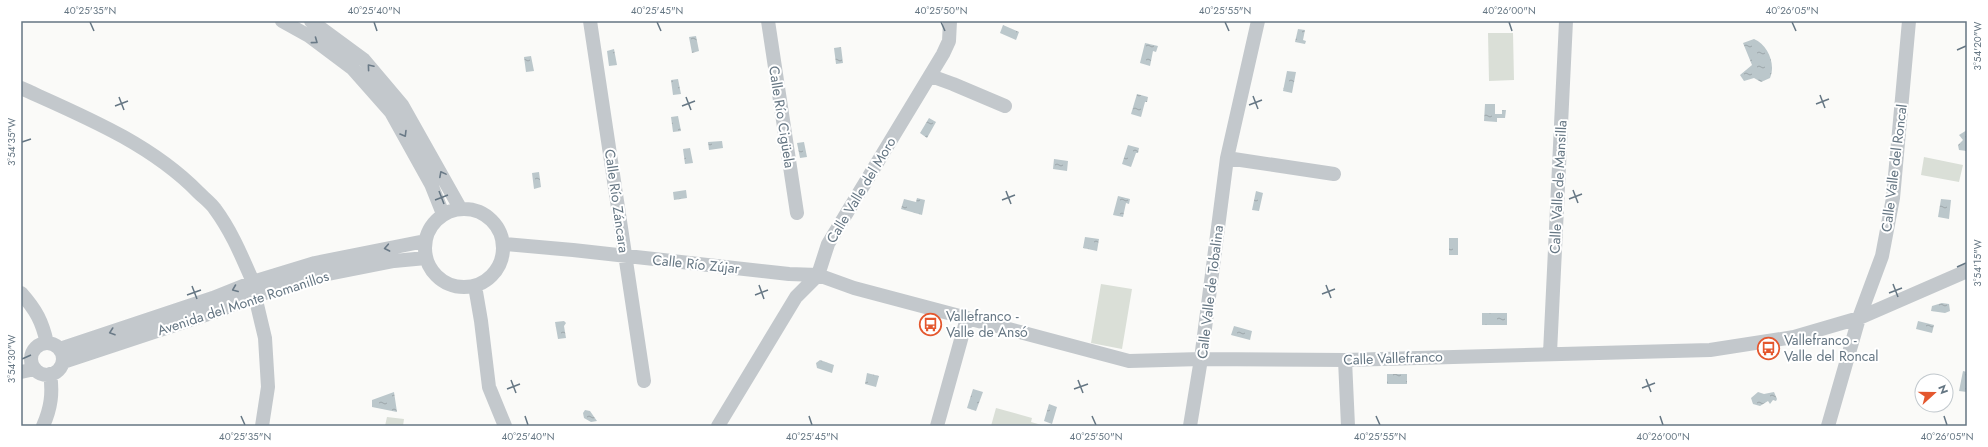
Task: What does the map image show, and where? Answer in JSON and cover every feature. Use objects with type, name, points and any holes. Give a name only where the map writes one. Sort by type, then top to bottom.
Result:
[{"type":"street","points":[[282,21],[309,36],[353,69],[391,112],[431,184],[443,214]]},
{"type":"street","points":[[311,21],[364,60],[402,105],[460,208]]},
{"type":"street","name":"Calle Río Záncara","points":[[590,21],[644,381]]},
{"type":"street","name":"Calle Río Cigüela","points":[[768,21],[797,213]]},
{"type":"street","name":"Calle Valle del Moro","points":[[718,426],[796,297],[818,276],[828,244],[931,76],[949,41],[950,21]]},
{"type":"street","name":"Calle Valle de Tobalina","points":[[1190,426],[1201,359],[1227,158],[1258,21]]},
{"type":"street","name":"Calle Valle de Mansilla","points":[[1550,353],[1566,21]]},
{"type":"street","name":"Calle Valle del Roncal","points":[[1828,426],[1859,318],[1882,256],[1893,198],[1909,21]]},
{"type":"street","points":[[931,76],[1005,106]]},
{"type":"street","points":[[21,88],[93,120],[160,159],[187,180],[215,209],[237,244],[254,289],[264,338],[268,387],[262,426]]},
{"type":"street","points":[[1227,158],[1334,174]]},
{"type":"street","points":[[460,208],[473,209],[489,218],[501,232],[504,244],[502,258],[497,270],[487,280],[475,286],[464,288],[444,282],[430,268],[426,258],[425,241],[428,230],[435,221],[443,214],[460,208]]},
{"type":"street","name":"Avenida del Monte Romanillos","points":[[254,289],[315,263],[425,241]]},
{"type":"street","name":"Calle Río Zújar","points":[[504,244],[818,276]]},
{"type":"street","name":"Avenida del Monte Romanillos","points":[[57,352],[213,298],[394,261],[426,258]]},
{"type":"street","name":"Calle Vallefranco","points":[[818,276],[854,288],[1129,362],[1201,359],[1345,360],[1550,353],[1710,350],[1794,336],[1859,318],[1967,271]]},
{"type":"street","points":[[475,286],[489,387],[505,426]]},
{"type":"street","points":[[21,293],[35,310],[57,352],[58,370],[50,374],[40,372],[36,369],[27,356],[38,346],[57,352]]},
{"type":"street","points":[[937,426],[967,318]]},
{"type":"street","points":[[1345,360],[1348,426]]},
{"type":"street","points":[[21,372],[36,369]]},
{"type":"street","points":[[43,426],[48,415],[53,392],[50,374]]},
{"type":"shaded area","points":[[1488,33],[1513,33],[1514,80],[1489,81]]},
{"type":"shaded area","points":[[1924,157],[1963,165],[1959,182],[1921,175]]},
{"type":"shaded area","points":[[1101,284],[1132,289],[1122,349],[1091,343]]},
{"type":"shaded area","points":[[996,408],[1032,418],[1031,422],[1045,426],[991,426]]},
{"type":"shaded area","points":[[387,417],[404,419],[403,426],[385,426]]},
{"type":"water","points":[[1003,25],[1019,32],[1016,40],[1000,33]]},
{"type":"water","points":[[1298,29],[1305,30],[1303,40],[1306,41],[1305,44],[1295,42]]},
{"type":"water","points":[[696,36],[699,51],[692,53],[689,37]]},
{"type":"water","points":[[1754,39],[1767,50],[1772,67],[1770,78],[1761,82],[1754,78],[1744,81],[1740,75],[1752,65],[1743,43]]},
{"type":"water","points":[[1145,43],[1158,46],[1156,52],[1153,51],[1150,66],[1140,63]]},
{"type":"water","points":[[841,47],[843,63],[836,64],[834,48]]},
{"type":"water","points":[[614,49],[617,65],[609,66],[607,51]]},
{"type":"water","points":[[531,56],[534,71],[526,72],[524,57]]},
{"type":"water","points":[[1287,71],[1296,72],[1292,93],[1283,91]]},
{"type":"water","points":[[678,79],[681,94],[673,95],[671,80]]},
{"type":"water","points":[[1137,94],[1148,97],[1141,117],[1131,114]]},
{"type":"water","points":[[1485,104],[1495,104],[1495,114],[1502,114],[1502,110],[1506,110],[1505,118],[1497,118],[1497,122],[1484,121]]},
{"type":"water","points":[[678,116],[681,131],[673,132],[671,117]]},
{"type":"water","points":[[929,118],[936,122],[927,138],[920,133]]},
{"type":"water","points":[[1967,130],[1967,151],[1959,150],[1958,145],[1963,140],[1959,135]]},
{"type":"water","points":[[722,141],[723,148],[709,150],[708,142]]},
{"type":"water","points":[[804,142],[807,157],[800,158],[797,143]]},
{"type":"water","points":[[1128,145],[1139,148],[1131,167],[1122,164]]},
{"type":"water","points":[[690,148],[693,163],[685,164],[683,149]]},
{"type":"water","points":[[1054,159],[1068,161],[1067,171],[1053,169]]},
{"type":"water","points":[[539,172],[541,187],[534,189],[532,173]]},
{"type":"water","points":[[686,190],[687,198],[674,200],[673,192]]},
{"type":"water","points":[[1256,191],[1263,193],[1259,211],[1252,210]]},
{"type":"water","points":[[1118,196],[1130,199],[1129,204],[1126,203],[1123,217],[1113,215]]},
{"type":"water","points":[[917,198],[925,200],[922,215],[901,209],[904,199],[916,202]]},
{"type":"water","points":[[1941,199],[1951,200],[1949,219],[1938,217]]},
{"type":"water","points":[[1085,237],[1099,239],[1097,251],[1083,248]]},
{"type":"water","points":[[1449,238],[1458,238],[1458,255],[1449,255]]},
{"type":"water","points":[[1942,303],[1949,304],[1950,311],[1945,313],[1931,311],[1932,306]]},
{"type":"water","points":[[1482,313],[1507,313],[1507,325],[1482,325]]},
{"type":"water","points":[[564,321],[566,323],[564,326],[566,338],[558,339],[555,322]]},
{"type":"water","points":[[1918,321],[1934,325],[1932,333],[1916,329]]},
{"type":"water","points":[[1234,326],[1252,331],[1250,340],[1231,335]]},
{"type":"water","points":[[820,360],[834,365],[832,373],[817,368],[816,363]]},
{"type":"water","points":[[1963,371],[1967,372],[1967,392],[1959,391]]},
{"type":"water","points":[[867,373],[879,376],[876,387],[865,384]]},
{"type":"water","points":[[1387,374],[1407,374],[1407,384],[1387,384]]},
{"type":"water","points":[[973,389],[983,392],[976,411],[967,408]]},
{"type":"water","points":[[394,392],[397,412],[372,407],[372,400]]},
{"type":"water","points":[[1758,392],[1764,394],[1774,392],[1777,399],[1776,401],[1773,400],[1770,404],[1768,401],[1760,406],[1753,404],[1751,398]]},
{"type":"water","points":[[1049,404],[1057,407],[1052,424],[1044,421]]},
{"type":"water","points":[[585,410],[590,411],[597,421],[591,422],[584,418],[583,413]]},
{"type":"place","name":"Vallefranco - Valle de Ansó","points":[[931,324]]},
{"type":"place","name":"Vallefranco - Valle del Roncal","points":[[1768,348]]}]
